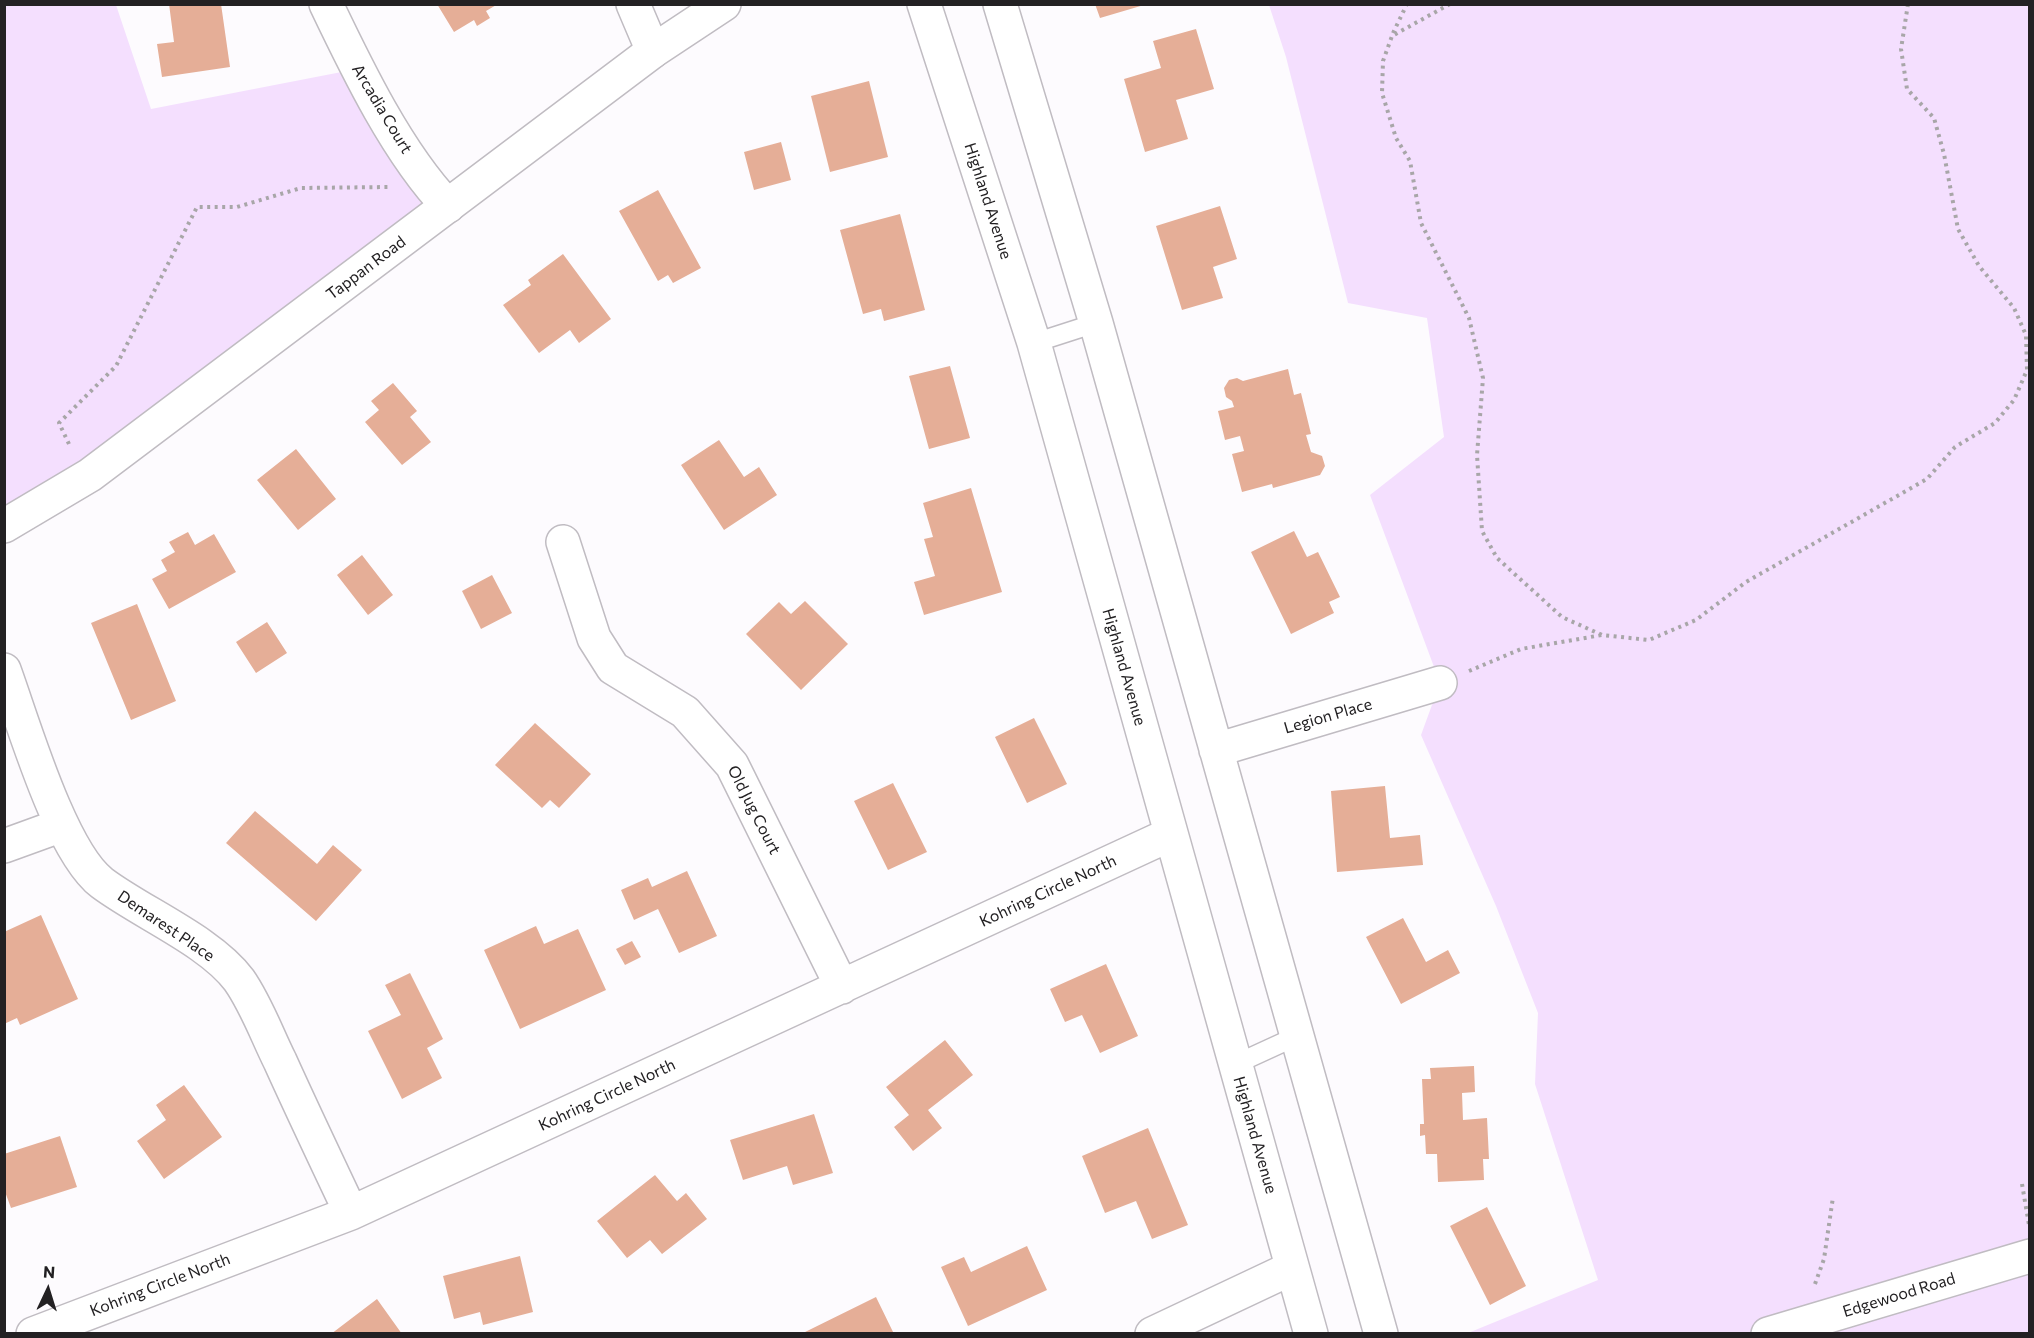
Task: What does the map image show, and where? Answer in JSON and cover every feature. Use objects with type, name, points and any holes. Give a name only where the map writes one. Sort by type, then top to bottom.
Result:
[{"type":"street","name":"Arcadia Court","points":[[326,4],[357,69],[437,194]]},
{"type":"street","points":[[633,4],[653,51]]},
{"type":"street","name":"Tappan Road","points":[[4,526],[90,475],[437,194],[724,4]]},
{"type":"street","name":"Highland Avenue","points":[[924,4],[1034,343],[1311,1334]]},
{"type":"street","points":[[1000,4],[1096,323],[1381,1334]]},
{"type":"street","name":"Old Jug Court","points":[[563,542],[594,638],[613,668],[685,712],[732,765],[842,987]]},
{"type":"street","name":"Demarest Place","points":[[4,670],[62,825],[76,851],[100,881],[211,954],[238,980],[351,1213]]},
{"type":"street","name":"Legion Place","points":[[1216,750],[1440,683]]},
{"type":"street","points":[[4,846],[62,825]]},
{"type":"street","name":"Kohring Circle North","points":[[33,1334],[351,1213],[1171,834]]},
{"type":"street","name":"Edgewood Road","points":[[1768,1334],[2030,1256]]},
{"type":"street","points":[[1152,1334],[1292,1268]]},
{"type":"lane","points":[[1034,343],[1096,323]]},
{"type":"lane","points":[[1236,1064],[1297,1036]]},
{"type":"path","points":[[1407,4],[1383,61],[1382,93],[1396,138],[1410,161],[1421,224],[1469,318],[1483,378],[1477,455],[1482,531],[1497,558],[1562,617],[1602,635]]},
{"type":"path","points":[[1392,36],[1450,4]]},
{"type":"path","points":[[1440,683],[1521,649],[1602,635],[1649,640],[1696,620],[1746,582],[1926,479],[1956,447],[1995,423],[2014,400],[2027,370],[2026,335],[2014,308],[1979,266],[1958,229],[1944,154],[1934,118],[1907,89],[1901,49],[1908,4]]},
{"type":"path","points":[[69,444],[59,423],[116,366],[197,207],[237,207],[301,188],[369,189],[437,194]]},
{"type":"path","points":[[2022,1184],[2030,1226]]},
{"type":"path","points":[[1800,1324],[1824,1259],[1833,1197]]},
{"type":"shaded area","points":[[4,5],[116,5],[151,109],[357,69],[448,206],[4,526]]},
{"type":"shaded area","points":[[1269,5],[2029,5],[2029,1333],[1468,1333],[1598,1280],[1535,1084],[1538,1013],[1496,906],[1421,735],[1440,683],[1370,495],[1444,437],[1427,318],[1348,303],[1286,57]]},
{"type":"building","points":[[169,4],[221,4],[230,67],[162,77],[157,44],[174,42]]},
{"type":"building","points":[[437,4],[498,4],[486,11],[490,18],[477,26],[474,20],[454,32]]},
{"type":"building","points":[[1095,4],[1144,4],[1144,5],[1100,18]]},
{"type":"building","points":[[1196,29],[1214,89],[1176,100],[1188,139],[1145,152],[1124,79],[1161,68],[1153,41]]},
{"type":"building","points":[[869,81],[888,157],[830,172],[811,96]]},
{"type":"building","points":[[781,142],[791,180],[754,190],[744,152]]},
{"type":"building","points":[[658,190],[701,268],[673,283],[668,275],[658,281],[619,211]]},
{"type":"building","points":[[1220,206],[1237,259],[1213,267],[1223,298],[1182,310],[1156,226]]},
{"type":"building","points":[[900,214],[925,310],[884,321],[881,309],[863,314],[840,230]]},
{"type":"building","points":[[563,254],[611,319],[579,343],[570,330],[539,353],[503,305],[531,285],[528,280]]},
{"type":"building","points":[[950,366],[970,438],[929,449],[909,376]]},
{"type":"building","points":[[1288,369],[1294,395],[1301,393],[1311,434],[1306,435],[1311,452],[1322,456],[1325,466],[1320,475],[1273,488],[1272,484],[1242,492],[1232,454],[1244,451],[1240,436],[1225,440],[1218,411],[1234,407],[1232,401],[1226,397],[1224,388],[1229,380],[1237,378],[1243,381]]},
{"type":"building","points":[[393,383],[417,411],[410,417],[431,442],[402,465],[365,422],[379,410],[371,401]]},
{"type":"building","points":[[719,440],[744,477],[759,467],[777,495],[724,530],[681,465]]},
{"type":"building","points":[[296,449],[336,499],[298,530],[257,480]]},
{"type":"building","points":[[971,488],[1002,592],[924,615],[914,582],[935,576],[924,539],[933,537],[923,503]]},
{"type":"building","points":[[1294,531],[1307,557],[1318,552],[1340,597],[1329,602],[1334,613],[1291,634],[1251,552]]},
{"type":"building","points":[[188,532],[195,545],[214,534],[236,572],[169,609],[152,579],[167,571],[161,560],[175,552],[169,542]]},
{"type":"building","points":[[362,555],[393,595],[368,615],[337,575]]},
{"type":"building","points":[[492,575],[512,613],[481,629],[462,591]]},
{"type":"building","points":[[805,601],[848,644],[801,690],[746,634],[779,602],[791,614]]},
{"type":"building","points":[[137,604],[176,701],[131,720],[91,623]]},
{"type":"building","points":[[267,622],[287,653],[256,673],[236,642]]},
{"type":"building","points":[[1034,718],[1067,784],[1027,803],[995,737]]},
{"type":"building","points":[[535,723],[591,774],[559,808],[550,800],[542,808],[495,765]]},
{"type":"building","points":[[893,783],[927,852],[888,870],[854,801]]},
{"type":"building","points":[[1385,786],[1390,838],[1420,835],[1423,865],[1337,872],[1331,791]]},
{"type":"building","points":[[255,811],[317,864],[333,845],[362,870],[316,921],[226,843]]},
{"type":"building","points":[[687,871],[717,936],[679,953],[658,909],[634,920],[621,890],[648,878],[652,887]]},
{"type":"building","points":[[41,915],[78,999],[20,1025],[17,1018],[4,1024],[4,932]]},
{"type":"building","points":[[1403,918],[1426,962],[1448,950],[1460,973],[1401,1004],[1366,937]]},
{"type":"building","points":[[536,926],[544,944],[578,929],[606,990],[520,1029],[484,950]]},
{"type":"building","points":[[632,941],[641,957],[625,965],[616,949]]},
{"type":"building","points":[[1106,964],[1138,1036],[1100,1053],[1082,1015],[1065,1022],[1050,989]]},
{"type":"building","points":[[410,973],[443,1039],[427,1048],[442,1078],[402,1099],[368,1031],[401,1015],[385,985]]},
{"type":"building","points":[[945,1040],[973,1075],[928,1110],[942,1128],[913,1151],[894,1127],[909,1115],[886,1087]]},
{"type":"building","points":[[1474,1066],[1475,1092],[1462,1093],[1463,1120],[1487,1118],[1489,1159],[1483,1159],[1484,1180],[1438,1182],[1437,1154],[1426,1154],[1425,1135],[1420,1136],[1420,1124],[1424,1124],[1422,1079],[1431,1079],[1430,1068]]},
{"type":"building","points":[[184,1085],[222,1137],[164,1179],[137,1141],[166,1120],[156,1105]]},
{"type":"building","points":[[814,1114],[833,1173],[793,1185],[787,1166],[743,1180],[730,1140]]},
{"type":"building","points":[[1148,1128],[1188,1225],[1152,1239],[1136,1201],[1105,1213],[1082,1156]]},
{"type":"building","points":[[60,1136],[77,1187],[11,1208],[4,1189],[4,1154]]},
{"type":"building","points":[[655,1175],[677,1201],[686,1193],[707,1219],[662,1254],[650,1240],[627,1258],[597,1221]]},
{"type":"building","points":[[1487,1207],[1526,1286],[1490,1305],[1450,1226]]},
{"type":"building","points":[[1027,1246],[1047,1290],[968,1326],[941,1267],[964,1257],[971,1272]]},
{"type":"building","points":[[520,1256],[533,1312],[483,1325],[480,1312],[454,1319],[443,1276]]},
{"type":"building","points":[[876,1297],[894,1334],[801,1334]]},
{"type":"building","points":[[377,1299],[402,1334],[331,1334]]}]
